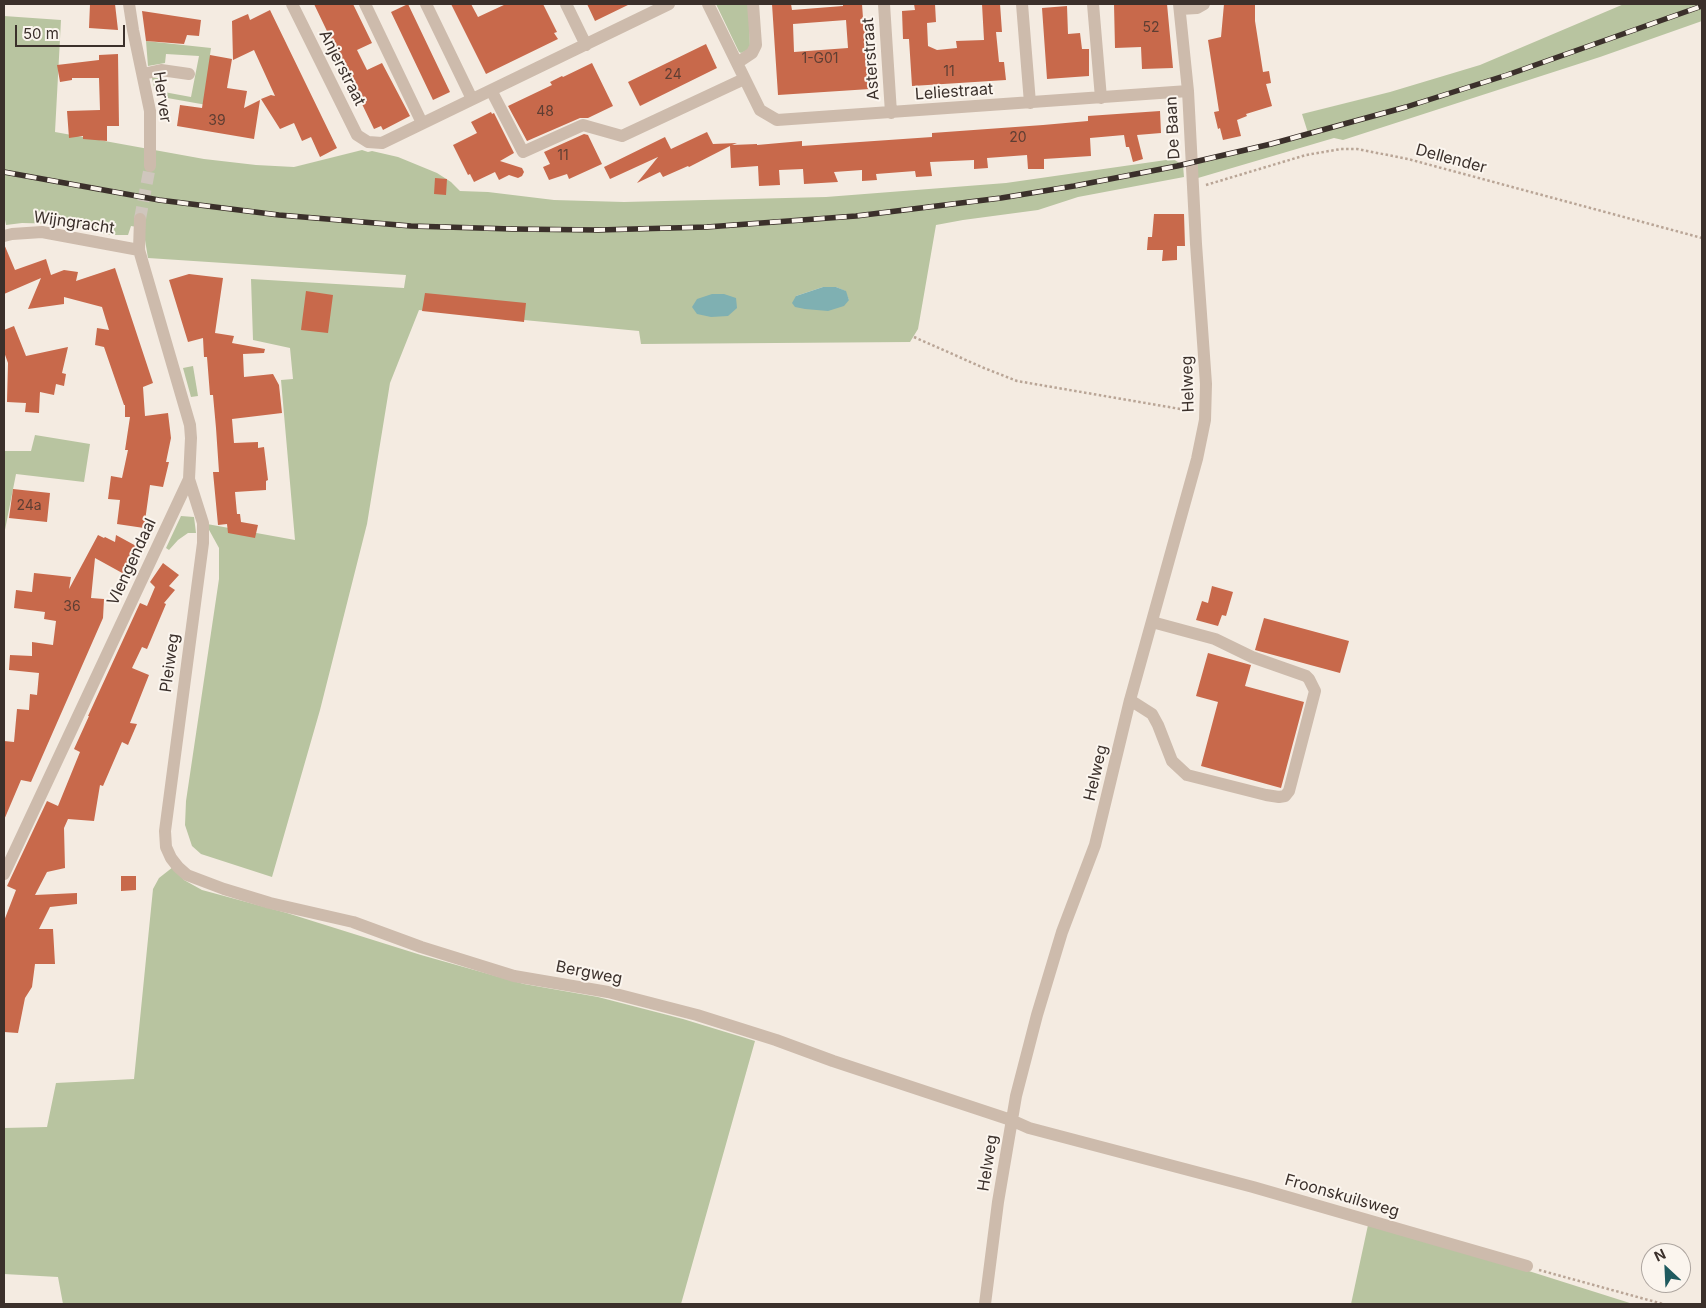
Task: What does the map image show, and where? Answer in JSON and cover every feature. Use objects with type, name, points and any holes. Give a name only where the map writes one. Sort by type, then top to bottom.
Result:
[{"type":"street","name":"Herver","points":[[129,4],[151,121],[150,166]]},
{"type":"street","name":"Anjerstraat","points":[[292,4],[357,135],[368,142],[382,142],[422,123]]},
{"type":"street","points":[[364,4],[422,123],[669,4]]},
{"type":"street","points":[[426,4],[472,99]]},
{"type":"street","points":[[566,4],[586,45]]},
{"type":"street","name":"Leliestraat","points":[[708,4],[760,110],[777,120],[1188,91]]},
{"type":"street","points":[[737,63],[752,53],[756,45],[753,4]]},
{"type":"street","name":"Asterstraat","points":[[884,4],[891,112]]},
{"type":"street","points":[[1022,4],[1030,103]]},
{"type":"street","points":[[1093,4],[1102,98]]},
{"type":"street","name":"De Baan","points":[[1196,244],[1188,91],[1180,7],[1197,8],[1204,4]]},
{"type":"street","points":[[143,74],[161,70],[189,74]]},
{"type":"street","points":[[491,90],[523,152],[583,125],[622,136],[744,78]]},
{"type":"street","points":[[139,250],[140,218]]},
{"type":"street","name":"Wijngracht","points":[[4,236],[42,232],[139,250]]},
{"type":"street","name":"Helweg","points":[[985,1304],[1011,1120],[1033,1032],[1062,932],[1095,845],[1130,700],[1197,459],[1206,413],[1206,384],[1196,244]]},
{"type":"street","name":"Vlengendaal","points":[[4,874],[189,479],[191,438],[187,411],[139,250]]},
{"type":"street","name":"Pleiweg","points":[[168,852],[165,839],[166,820],[203,543],[203,523],[189,479]]},
{"type":"street","points":[[1130,700],[1152,714],[1172,761],[1187,775],[1266,795],[1285,796],[1289,791],[1315,691],[1309,679],[1306,676],[1252,657],[1215,639],[1152,622]]},
{"type":"street","name":"Bergweg","points":[[168,852],[174,863],[182,871],[212,886],[270,903],[353,922],[421,947],[514,976],[608,992],[697,1015],[1011,1120]]},
{"type":"street","name":"Froonskuilsweg","points":[[1011,1120],[1030,1128],[1252,1187],[1527,1266]]},
{"type":"path","name":"Dellender","points":[[1193,189],[1306,155],[1341,148],[1357,149],[1401,157],[1702,238]]},
{"type":"path","points":[[914,337],[1017,381],[1206,413]]},
{"type":"path","points":[[1527,1266],[1663,1304]]},
{"type":"green space","points":[[716,4],[749,4],[750,49],[739,52]]},
{"type":"green space","points":[[1624,4],[1702,4],[1702,21],[1600,57],[1343,140],[1334,138],[1198,178],[1197,161],[1308,133],[1302,114],[1390,92],[1480,65]]},
{"type":"green space","points":[[4,16],[61,20],[55,132],[204,159],[294,167],[362,150],[372,151],[398,157],[437,173],[451,182],[460,191],[488,192],[554,200],[624,202],[826,197],[1006,183],[1173,159],[1183,165],[1184,177],[1078,197],[1038,210],[936,225],[918,329],[910,342],[641,344],[639,331],[419,310],[390,383],[367,524],[320,710],[272,877],[201,854],[192,846],[185,825],[186,801],[219,579],[219,548],[207,524],[295,540],[281,380],[293,379],[290,348],[253,340],[251,279],[404,288],[406,275],[148,258],[143,228],[131,226],[128,235],[111,235],[63,224],[22,223],[6,225],[4,214]],"holes":[[[823,287],[836,287],[845,291],[849,300],[796,296]]]},
{"type":"green space","points":[[146,41],[211,48],[210,55],[218,107],[156,96],[152,78],[164,78],[164,92],[191,97],[199,56],[166,54],[165,63],[148,66]]},
{"type":"green space","points":[[193,366],[198,396],[191,397],[183,368]]},
{"type":"green space","points":[[35,435],[90,444],[84,482],[16,474],[4,535],[4,451],[31,451]]},
{"type":"green space","points":[[181,516],[194,517],[196,533],[188,533],[169,550],[166,548]]},
{"type":"green space","points":[[173,867],[184,880],[202,890],[287,913],[421,955],[524,984],[598,997],[683,1019],[755,1041],[681,1304],[63,1304],[58,1277],[4,1274],[4,1128],[47,1127],[56,1083],[134,1079],[153,889],[159,878]]},
{"type":"green space","points":[[1368,1225],[1456,1248],[1633,1304],[1351,1304]]},
{"type":"water","points":[[823,287],[836,287],[846,291],[849,300],[844,306],[828,311],[795,307],[792,303],[796,296]]},
{"type":"water","points":[[712,294],[724,294],[736,298],[737,308],[728,316],[711,317],[697,314],[692,307],[697,299]]},
{"type":"building","points":[[90,4],[115,4],[118,30],[89,28]]},
{"type":"building","points":[[314,4],[353,4],[372,43],[357,50],[367,70],[382,63],[410,116],[383,130],[381,126],[374,129]]},
{"type":"building","points":[[408,4],[450,92],[433,100],[391,12]]},
{"type":"building","points":[[451,4],[471,4],[478,17],[506,4],[543,4],[557,32],[554,33],[558,39],[486,74]]},
{"type":"building","points":[[587,4],[630,4],[595,21]]},
{"type":"building","points":[[772,4],[791,4],[792,10],[843,6],[843,4],[862,4],[863,18],[865,18],[870,89],[778,95]],"holes":[[[846,20],[848,48],[794,52],[793,24]]]},
{"type":"building","points":[[914,4],[935,4],[936,22],[927,23],[928,46],[937,50],[957,48],[956,41],[984,40],[982,4],[1000,4],[1002,32],[996,32],[999,62],[1004,62],[1006,80],[912,86],[909,39],[903,39],[902,11],[915,10]]},
{"type":"building","points":[[1114,4],[1167,4],[1173,68],[1142,69],[1141,47],[1115,48]]},
{"type":"building","points":[[1224,4],[1255,4],[1255,21],[1263,72],[1269,71],[1271,83],[1266,84],[1272,106],[1246,114],[1247,116],[1237,120],[1241,136],[1223,140],[1214,112],[1219,111],[1208,40],[1221,37]]},
{"type":"building","points":[[1067,6],[1068,34],[1080,33],[1082,49],[1089,49],[1089,76],[1047,79],[1042,8]]},
{"type":"building","points":[[270,10],[337,148],[320,157],[311,137],[302,141],[294,123],[280,129],[261,99],[271,95],[275,96],[254,50],[233,60],[232,21],[248,14],[250,20]]},
{"type":"building","points":[[142,11],[201,20],[199,36],[187,35],[184,44],[146,41]]},
{"type":"building","points":[[706,44],[717,68],[640,106],[628,82]]},
{"type":"building","points":[[118,54],[119,126],[107,126],[107,141],[83,139],[83,136],[69,138],[67,111],[100,110],[99,78],[72,78],[72,80],[60,82],[57,65],[99,60],[99,55]]},
{"type":"building","points":[[210,55],[232,59],[227,88],[247,91],[244,108],[260,100],[254,139],[177,126],[180,105],[202,108]]},
{"type":"building","points":[[592,63],[613,106],[588,118],[580,118],[527,141],[508,106],[552,85],[550,82]]},
{"type":"building","points":[[1160,111],[1161,133],[1137,135],[1143,159],[1133,162],[1129,147],[1126,147],[1124,135],[1090,138],[1091,156],[1044,159],[1044,169],[1028,169],[1027,155],[987,158],[988,168],[974,169],[974,160],[930,162],[932,176],[916,177],[915,171],[876,174],[877,180],[862,181],[862,170],[834,172],[838,182],[804,184],[803,169],[779,170],[780,185],[759,186],[758,166],[731,168],[730,146],[689,167],[663,177],[660,172],[637,183],[658,157],[610,179],[604,167],[665,137],[671,149],[707,132],[713,144],[737,143],[732,145],[757,145],[802,141],[802,146],[932,137],[932,133],[1088,121],[1088,116]]},
{"type":"building","points":[[491,112],[492,114],[494,113],[514,153],[500,161],[522,168],[524,172],[518,178],[509,175],[499,180],[495,172],[474,182],[470,174],[468,175],[453,145],[477,133],[471,122]]},
{"type":"building","points":[[584,134],[588,135],[602,164],[569,179],[567,174],[549,180],[543,167],[550,164],[544,152]]},
{"type":"building","points":[[435,178],[447,179],[446,195],[434,194]]},
{"type":"building","points":[[1154,214],[1184,214],[1185,246],[1177,246],[1177,260],[1162,261],[1163,250],[1147,250],[1148,237],[1152,237]]},
{"type":"building","points":[[4,244],[15,270],[46,259],[51,275],[64,270],[78,272],[76,281],[115,268],[153,383],[143,387],[145,416],[168,413],[171,438],[166,462],[169,462],[163,487],[150,485],[144,528],[117,524],[120,500],[108,499],[111,476],[122,478],[128,450],[125,450],[130,417],[125,417],[125,405],[104,347],[95,345],[97,328],[109,330],[102,307],[64,297],[64,304],[28,309],[41,278],[4,294]]},
{"type":"building","points":[[189,274],[223,278],[215,333],[234,336],[232,343],[265,349],[264,353],[243,354],[244,377],[273,374],[279,385],[282,413],[232,419],[234,443],[258,442],[258,448],[264,447],[268,480],[266,481],[266,490],[235,492],[237,514],[240,514],[241,522],[258,525],[255,538],[228,533],[227,524],[218,525],[213,472],[219,472],[213,395],[210,395],[207,357],[204,357],[203,338],[188,342],[169,280]]},
{"type":"building","points":[[306,291],[333,295],[328,333],[301,330]]},
{"type":"building","points":[[425,293],[526,303],[524,322],[422,311]]},
{"type":"building","points":[[14,326],[26,356],[68,347],[62,373],[66,374],[64,386],[56,384],[54,395],[40,392],[39,413],[25,412],[26,403],[7,402],[8,363],[4,352],[4,330]]},
{"type":"building","points":[[13,489],[50,493],[47,522],[9,518]]},
{"type":"building","points":[[98,535],[115,542],[116,535],[138,547],[124,574],[95,558],[91,598],[104,599],[103,618],[31,782],[21,780],[4,820],[4,741],[14,742],[17,709],[29,710],[30,694],[37,695],[39,673],[9,670],[10,655],[32,656],[32,642],[53,645],[56,621],[44,619],[45,612],[14,608],[16,590],[32,592],[34,573],[71,577],[69,589]]},
{"type":"building","points":[[163,563],[179,575],[169,586],[175,590],[164,603],[166,604],[147,649],[142,647],[132,668],[149,675],[130,723],[137,724],[128,745],[122,742],[103,786],[100,785],[94,821],[68,819],[64,828],[65,868],[47,872],[35,895],[77,893],[77,904],[50,907],[39,929],[53,929],[55,964],[35,964],[32,987],[25,998],[18,1033],[4,1032],[4,921],[16,890],[7,886],[47,801],[58,806],[80,752],[74,749],[88,716],[140,603],[147,606],[155,587],[150,582]]},
{"type":"building","points":[[1212,586],[1233,592],[1226,616],[1222,615],[1218,626],[1196,620],[1202,601],[1208,603]]},
{"type":"building","points":[[1264,618],[1349,641],[1340,673],[1255,650]]},
{"type":"building","points":[[1208,653],[1251,665],[1245,686],[1304,702],[1281,788],[1201,766],[1218,702],[1196,696]]},
{"type":"building","points":[[121,876],[136,876],[136,890],[121,891]]},
{"type":"tunnel","points":[[140,219],[150,166]]},
{"type":"railway","points":[[4,172],[159,200],[279,215],[411,226],[598,230],[707,227],[856,216],[1001,198],[1074,186],[1177,166],[1271,144],[1406,107],[1507,75],[1702,6]]}]
